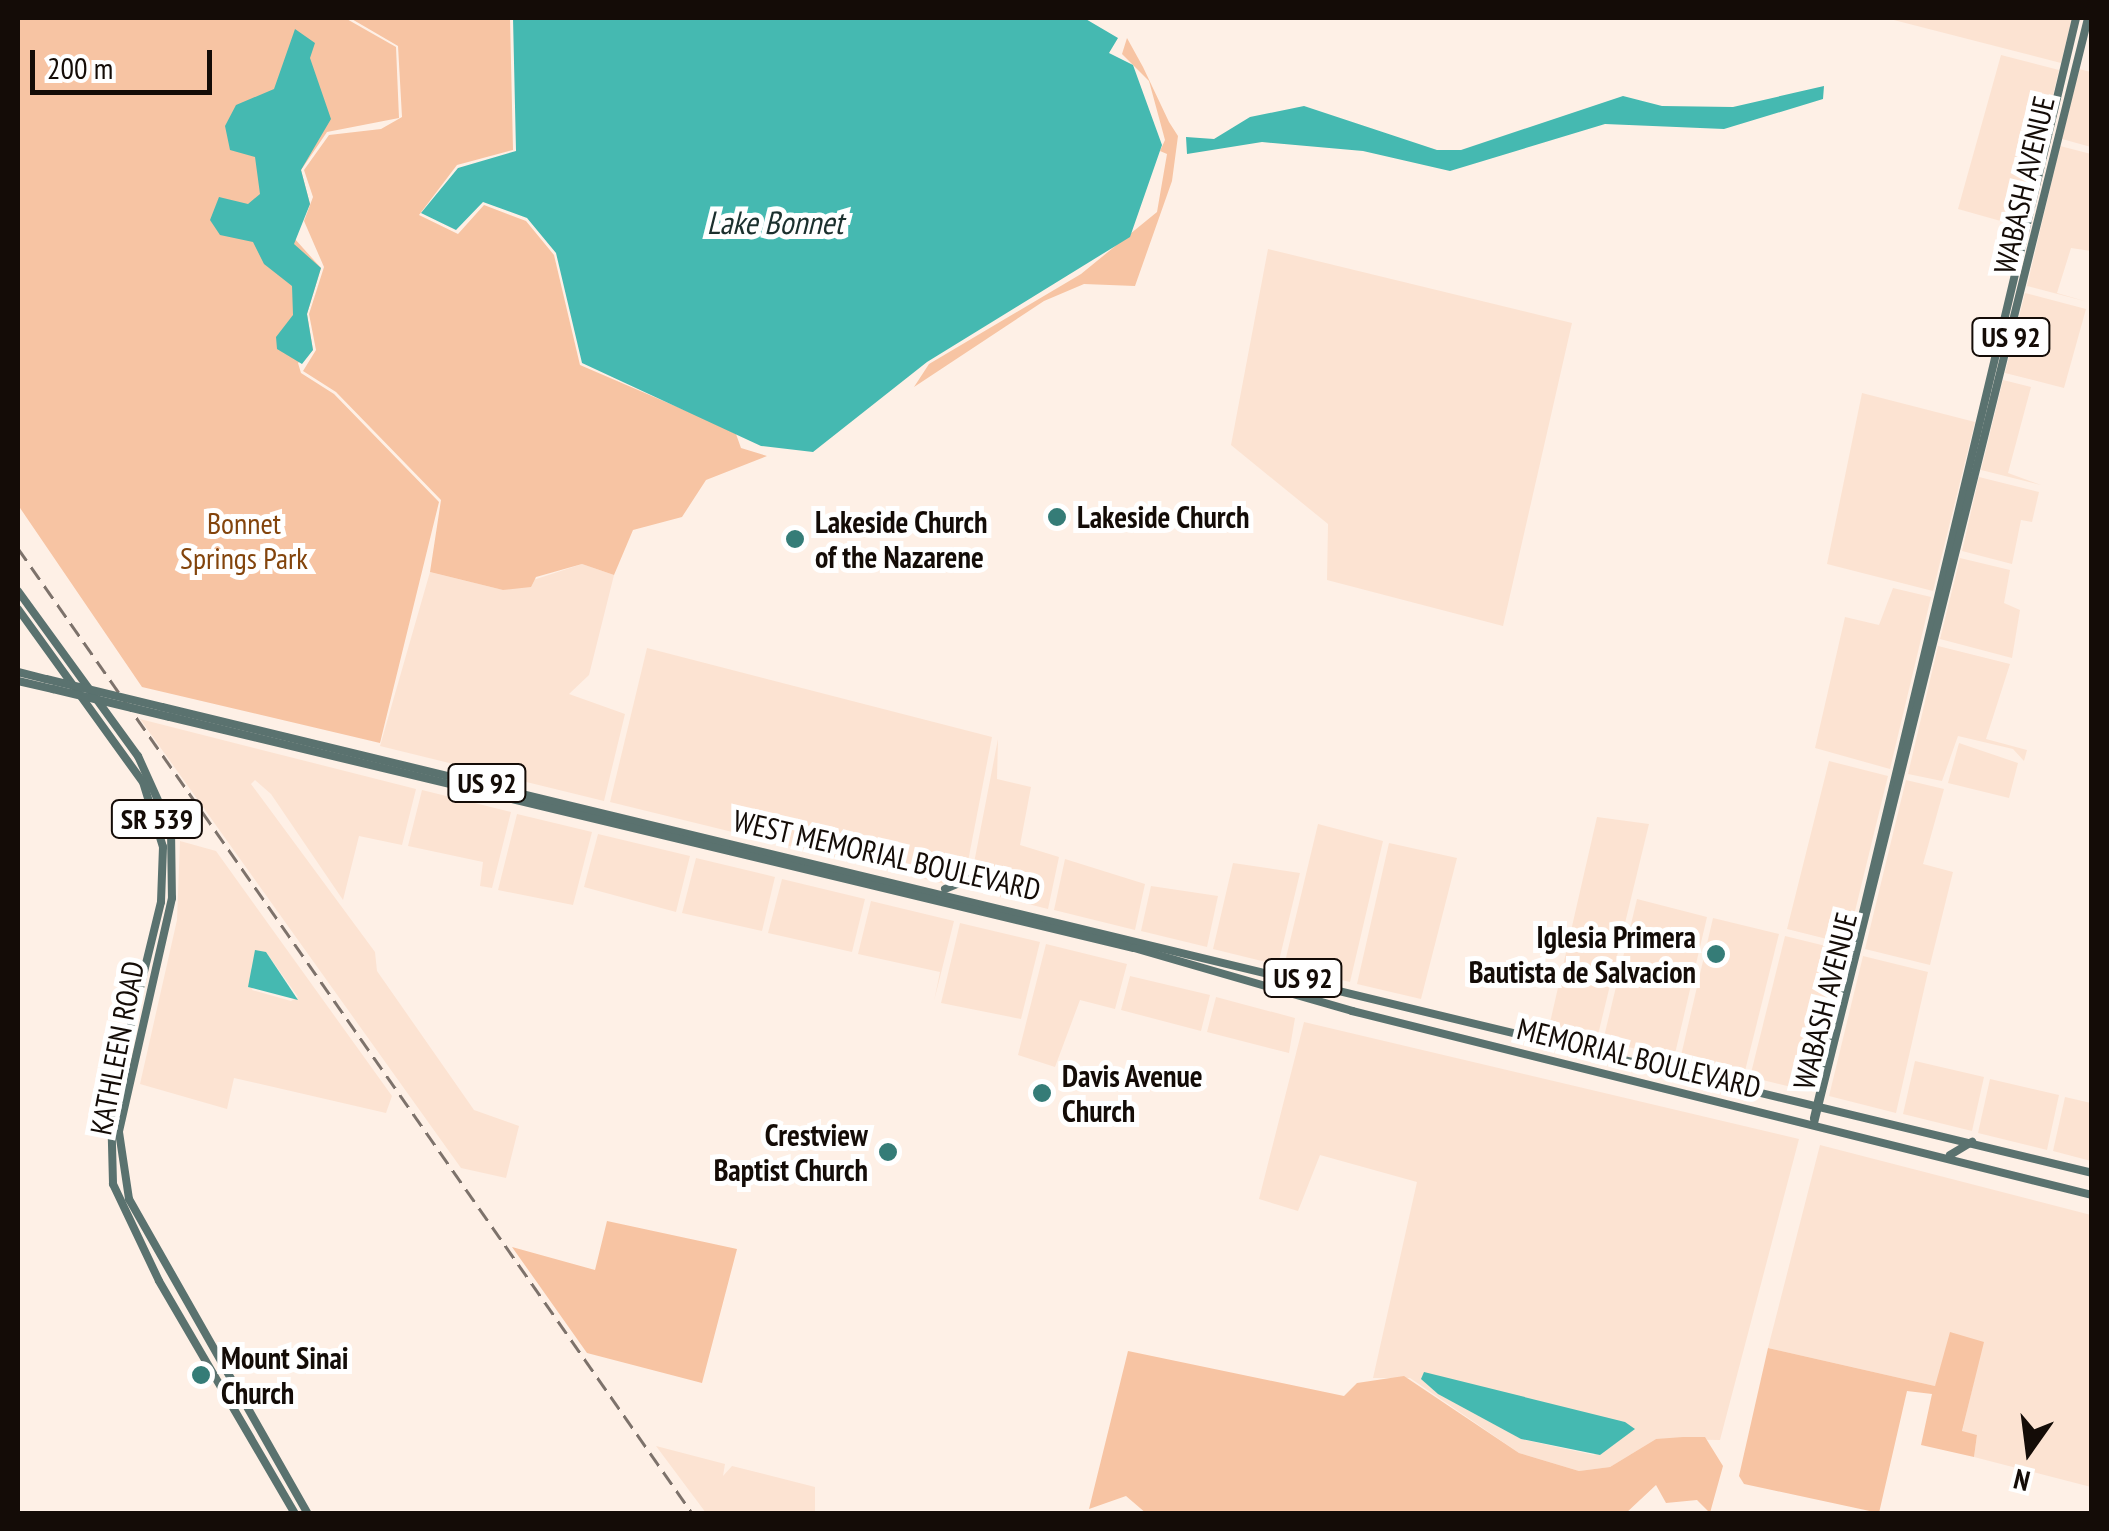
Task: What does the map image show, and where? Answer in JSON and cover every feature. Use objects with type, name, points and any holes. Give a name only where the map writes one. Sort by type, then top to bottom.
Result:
[{"type":"main road","name":"WABASH AVENUE","points":[[1814,1122],[1813,1100],[2076,18]]},
{"type":"main road","name":"WABASH AVENUE","points":[[1814,1122],[1824,1103],[2088,18]]},
{"type":"main road","name":"KATHLEEN ROAD","points":[[18,591],[160,791],[175,856],[167,920],[121,1114],[121,1169],[146,1232],[308,1514]]},
{"type":"main road","name":"KATHLEEN ROAD","points":[[18,609],[142,782],[163,850],[157,917],[111,1107],[110,1170],[126,1220],[295,1514]]},
{"type":"main road","name":"WEST MEMORIAL BOULEVARD","points":[[18,672],[782,865],[1177,959]]},
{"type":"main road","name":"WEST MEMORIAL BOULEVARD","points":[[18,680],[353,762],[517,790],[1746,1084]]},
{"type":"main road","points":[[163,850],[170,865],[167,920]]},
{"type":"main road","points":[[758,859],[786,855]]},
{"type":"main road","points":[[782,865],[811,860]]},
{"type":"main road","points":[[938,890],[968,879]]},
{"type":"main road","points":[[157,917],[158,962]]},
{"type":"main road","points":[[1116,944],[1136,938]]},
{"type":"main road","points":[[1134,948],[1156,942]]},
{"type":"main road","name":"MEMORIAL BOULEVARD","points":[[1177,959],[1352,1011],[1814,1122],[2092,1195]]},
{"type":"main road","name":"MEMORIAL BOULEVARD","points":[[1746,1084],[2092,1173]]},
{"type":"main road","points":[[1946,1156],[1972,1142]]},
{"type":"main road","points":[[210,1370],[250,1416]]},
{"type":"shaded area","points":[[1886,18],[2072,18],[2061,63]]},
{"type":"shaded area","points":[[2001,55],[2059,70],[2022,227],[1958,209]]},
{"type":"shaded area","points":[[2079,69],[2091,72],[2091,147],[2062,139]]},
{"type":"shaded area","points":[[2060,146],[2091,154],[2091,251],[2071,248],[2057,293],[2088,302],[2027,286]]},
{"type":"shaded area","points":[[1268,249],[1572,323],[1503,626],[1327,580],[1328,524],[1231,445]]},
{"type":"shaded area","points":[[2025,293],[2086,309],[2064,388],[2005,373]]},
{"type":"shaded area","points":[[2003,380],[2031,387],[2008,473],[2041,485],[1981,470]]},
{"type":"shaded area","points":[[1862,393],[1975,422],[1933,591],[1827,564]]},
{"type":"shaded area","points":[[1979,477],[2039,492],[2032,522],[2021,520],[2012,564],[1962,551]]},
{"type":"shaded area","points":[[1960,558],[2010,570],[2004,603],[2020,610],[2012,658],[1940,639]]},
{"type":"shaded area","points":[[582,564],[614,575],[589,675],[569,694],[625,714],[604,801],[380,746],[430,572],[503,590]]},
{"type":"shaded area","points":[[1893,588],[1931,597],[1890,769],[1815,748],[1845,617],[1879,625]]},
{"type":"shaded area","points":[[1938,646],[2010,664],[1986,739],[2027,750],[2024,761],[2013,749],[1958,736],[1942,781],[1908,774]]},
{"type":"shaded area","points":[[647,648],[992,737],[965,877],[949,885],[610,802]]},
{"type":"shaded area","points":[[140,719],[416,789],[402,845],[359,836],[343,900],[271,794],[255,780],[251,784],[375,952],[377,971],[474,1110],[519,1126],[506,1178],[461,1168]]},
{"type":"shaded area","points":[[998,739],[997,779],[1031,787],[1020,845],[1059,857],[1048,909],[969,889]]},
{"type":"shaded area","points":[[1959,743],[2018,763],[2009,798],[1948,783]]},
{"type":"shaded area","points":[[1829,761],[1888,776],[1847,944],[1787,929]]},
{"type":"shaded area","points":[[1906,780],[1944,789],[1923,864],[1953,872],[1930,965],[1865,949]]},
{"type":"shaded area","points":[[422,790],[511,812],[492,888],[480,886],[483,862],[408,846]]},
{"type":"shaded area","points":[[517,814],[592,832],[573,905],[498,890]]},
{"type":"shaded area","points":[[1597,817],[1649,824],[1597,1039],[1549,1027]]},
{"type":"shaded area","points":[[1318,824],[1383,841],[1350,982],[1284,966]]},
{"type":"shaded area","points":[[598,834],[690,856],[676,912],[584,887]]},
{"type":"shaded area","points":[[180,841],[216,851],[392,1096],[386,1113],[234,1078],[227,1109],[140,1084],[177,920]],"holes":[[[266,952],[298,997],[291,1001],[252,990]]]},
{"type":"shaded area","points":[[1389,843],[1457,858],[1421,999],[1357,984]]},
{"type":"shaded area","points":[[696,858],[775,877],[762,931],[682,913]]},
{"type":"shaded area","points":[[1065,859],[1145,884],[1135,930],[1054,910]]},
{"type":"shaded area","points":[[1233,863],[1300,873],[1278,965],[1213,949]]},
{"type":"shaded area","points":[[782,879],[865,899],[852,952],[768,933]]},
{"type":"shaded area","points":[[1151,886],[1218,896],[1207,947],[1141,931]]},
{"type":"shaded area","points":[[1637,899],[1707,917],[1674,1058],[1603,1041]]},
{"type":"shaded area","points":[[871,901],[954,921],[934,1001],[940,972],[858,954]]},
{"type":"shaded area","points":[[1713,918],[1779,934],[1744,1075],[1680,1060]]},
{"type":"shaded area","points":[[960,923],[1040,942],[1021,1019],[941,1003]]},
{"type":"shaded area","points":[[1785,936],[1846,951],[1812,1092],[1750,1077]]},
{"type":"shaded area","points":[[1046,944],[1127,964],[1115,1009],[1080,1000],[1055,1067],[1018,1055]]},
{"type":"shaded area","points":[[1863,956],[1928,972],[1896,1113],[1829,1096]]},
{"type":"shaded area","points":[[1130,976],[1210,995],[1201,1031],[1121,1010]]},
{"type":"shaded area","points":[[1216,997],[1295,1018],[1289,1053],[1207,1032]]},
{"type":"shaded area","points":[[1304,1022],[1799,1139],[1720,1440],[1656,1439],[1610,1467],[1579,1471],[1519,1453],[1410,1378],[1373,1378],[1417,1182],[1320,1155],[1298,1211],[1259,1199]],"holes":[[[1421,1379],[1625,1422],[1594,1455],[1521,1439]]]},
{"type":"shaded area","points":[[1915,1061],[1984,1077],[1972,1131],[1903,1114]]},
{"type":"shaded area","points":[[1990,1079],[2059,1095],[2047,1150],[1978,1133]]},
{"type":"shaded area","points":[[2065,1097],[2091,1103],[2091,1161],[2053,1151]]},
{"type":"shaded area","points":[[1820,1145],[2091,1215],[2091,1487],[1974,1457],[1977,1435],[1962,1432],[1983,1342],[1935,1386],[1768,1348]]},
{"type":"shaded area","points":[[656,1446],[725,1464],[723,1476],[732,1466],[815,1487],[815,1513],[706,1513]]},
{"type":"green space","name":"Bonnet Springs Park","points":[[18,18],[345,18],[396,47],[399,118],[327,132],[301,170],[310,204],[294,238],[321,268],[307,314],[313,350],[298,363],[301,373],[334,394],[439,502],[380,743],[142,687],[18,505]]},
{"type":"green space","points":[[350,18],[510,18],[513,150],[457,165],[419,215],[458,234],[484,205],[526,221],[554,255],[580,365],[736,434],[741,448],[767,456],[706,480],[682,517],[633,530],[614,575],[582,564],[536,577],[531,587],[503,590],[430,572],[441,500],[336,392],[303,371],[316,350],[309,314],[324,267],[304,221],[313,197],[304,170],[329,135],[381,129],[402,117],[398,46]]},
{"type":"green space","points":[[1127,38],[1178,136],[1172,181],[1135,286],[1084,284],[1044,301],[914,387],[929,364],[1081,274],[1157,212],[1167,154],[1160,151],[1165,140],[1149,81],[1122,54]]},
{"type":"green space","points":[[607,1221],[737,1249],[702,1383],[587,1353],[512,1247],[595,1270]]},
{"type":"green space","points":[[1950,1332],[1984,1342],[1962,1431],[1977,1435],[1974,1457],[1921,1445],[1932,1394],[1907,1391],[1879,1513],[1744,1484],[1739,1476],[1768,1348],[1935,1386]]},
{"type":"green space","points":[[1128,1351],[1344,1396],[1357,1383],[1404,1376],[1519,1453],[1579,1471],[1610,1467],[1656,1439],[1683,1437],[1705,1437],[1723,1466],[1710,1513],[1697,1500],[1666,1503],[1656,1485],[1625,1514],[1147,1514],[1126,1496],[1089,1509]]},
{"type":"water","name":"Lake Bonnet","points":[[513,18],[1084,18],[1118,38],[1109,53],[1133,65],[1162,145],[1130,237],[927,362],[813,452],[761,446],[582,363],[556,253],[527,218],[483,202],[456,230],[421,213],[458,168],[516,151]]},
{"type":"water","points":[[295,29],[315,43],[310,58],[331,119],[301,170],[310,204],[294,244],[321,268],[307,314],[313,350],[302,364],[277,349],[276,337],[293,315],[292,286],[264,264],[253,242],[220,235],[210,220],[219,197],[248,204],[260,194],[255,157],[230,150],[225,126],[236,105],[274,89]]},
{"type":"water","points":[[1824,86],[1823,99],[1724,129],[1605,124],[1450,171],[1363,151],[1262,142],[1187,154],[1186,137],[1214,139],[1250,117],[1304,106],[1437,150],[1461,150],[1623,96],[1662,106],[1733,107]]},
{"type":"water","points":[[255,950],[266,952],[298,1000],[248,987]]},
{"type":"water","points":[[1424,1372],[1625,1422],[1635,1429],[1600,1455],[1521,1439],[1438,1394],[1421,1379]]},
{"type":"railway","points":[[18,548],[693,1514]]},
{"type":"place","name":"Lakeside Church","points":[[1057,517]]},
{"type":"place","name":"Lakeside Church of the Nazarene","points":[[795,539]]},
{"type":"place","name":"Iglesia Primera Bautista de Salvacion","points":[[1716,954]]},
{"type":"place","name":"Davis Avenue Church","points":[[1042,1093]]},
{"type":"place","name":"Crestview Baptist Church","points":[[888,1152]]},
{"type":"place","name":"Mount Sinai Church","points":[[201,1375]]}]
